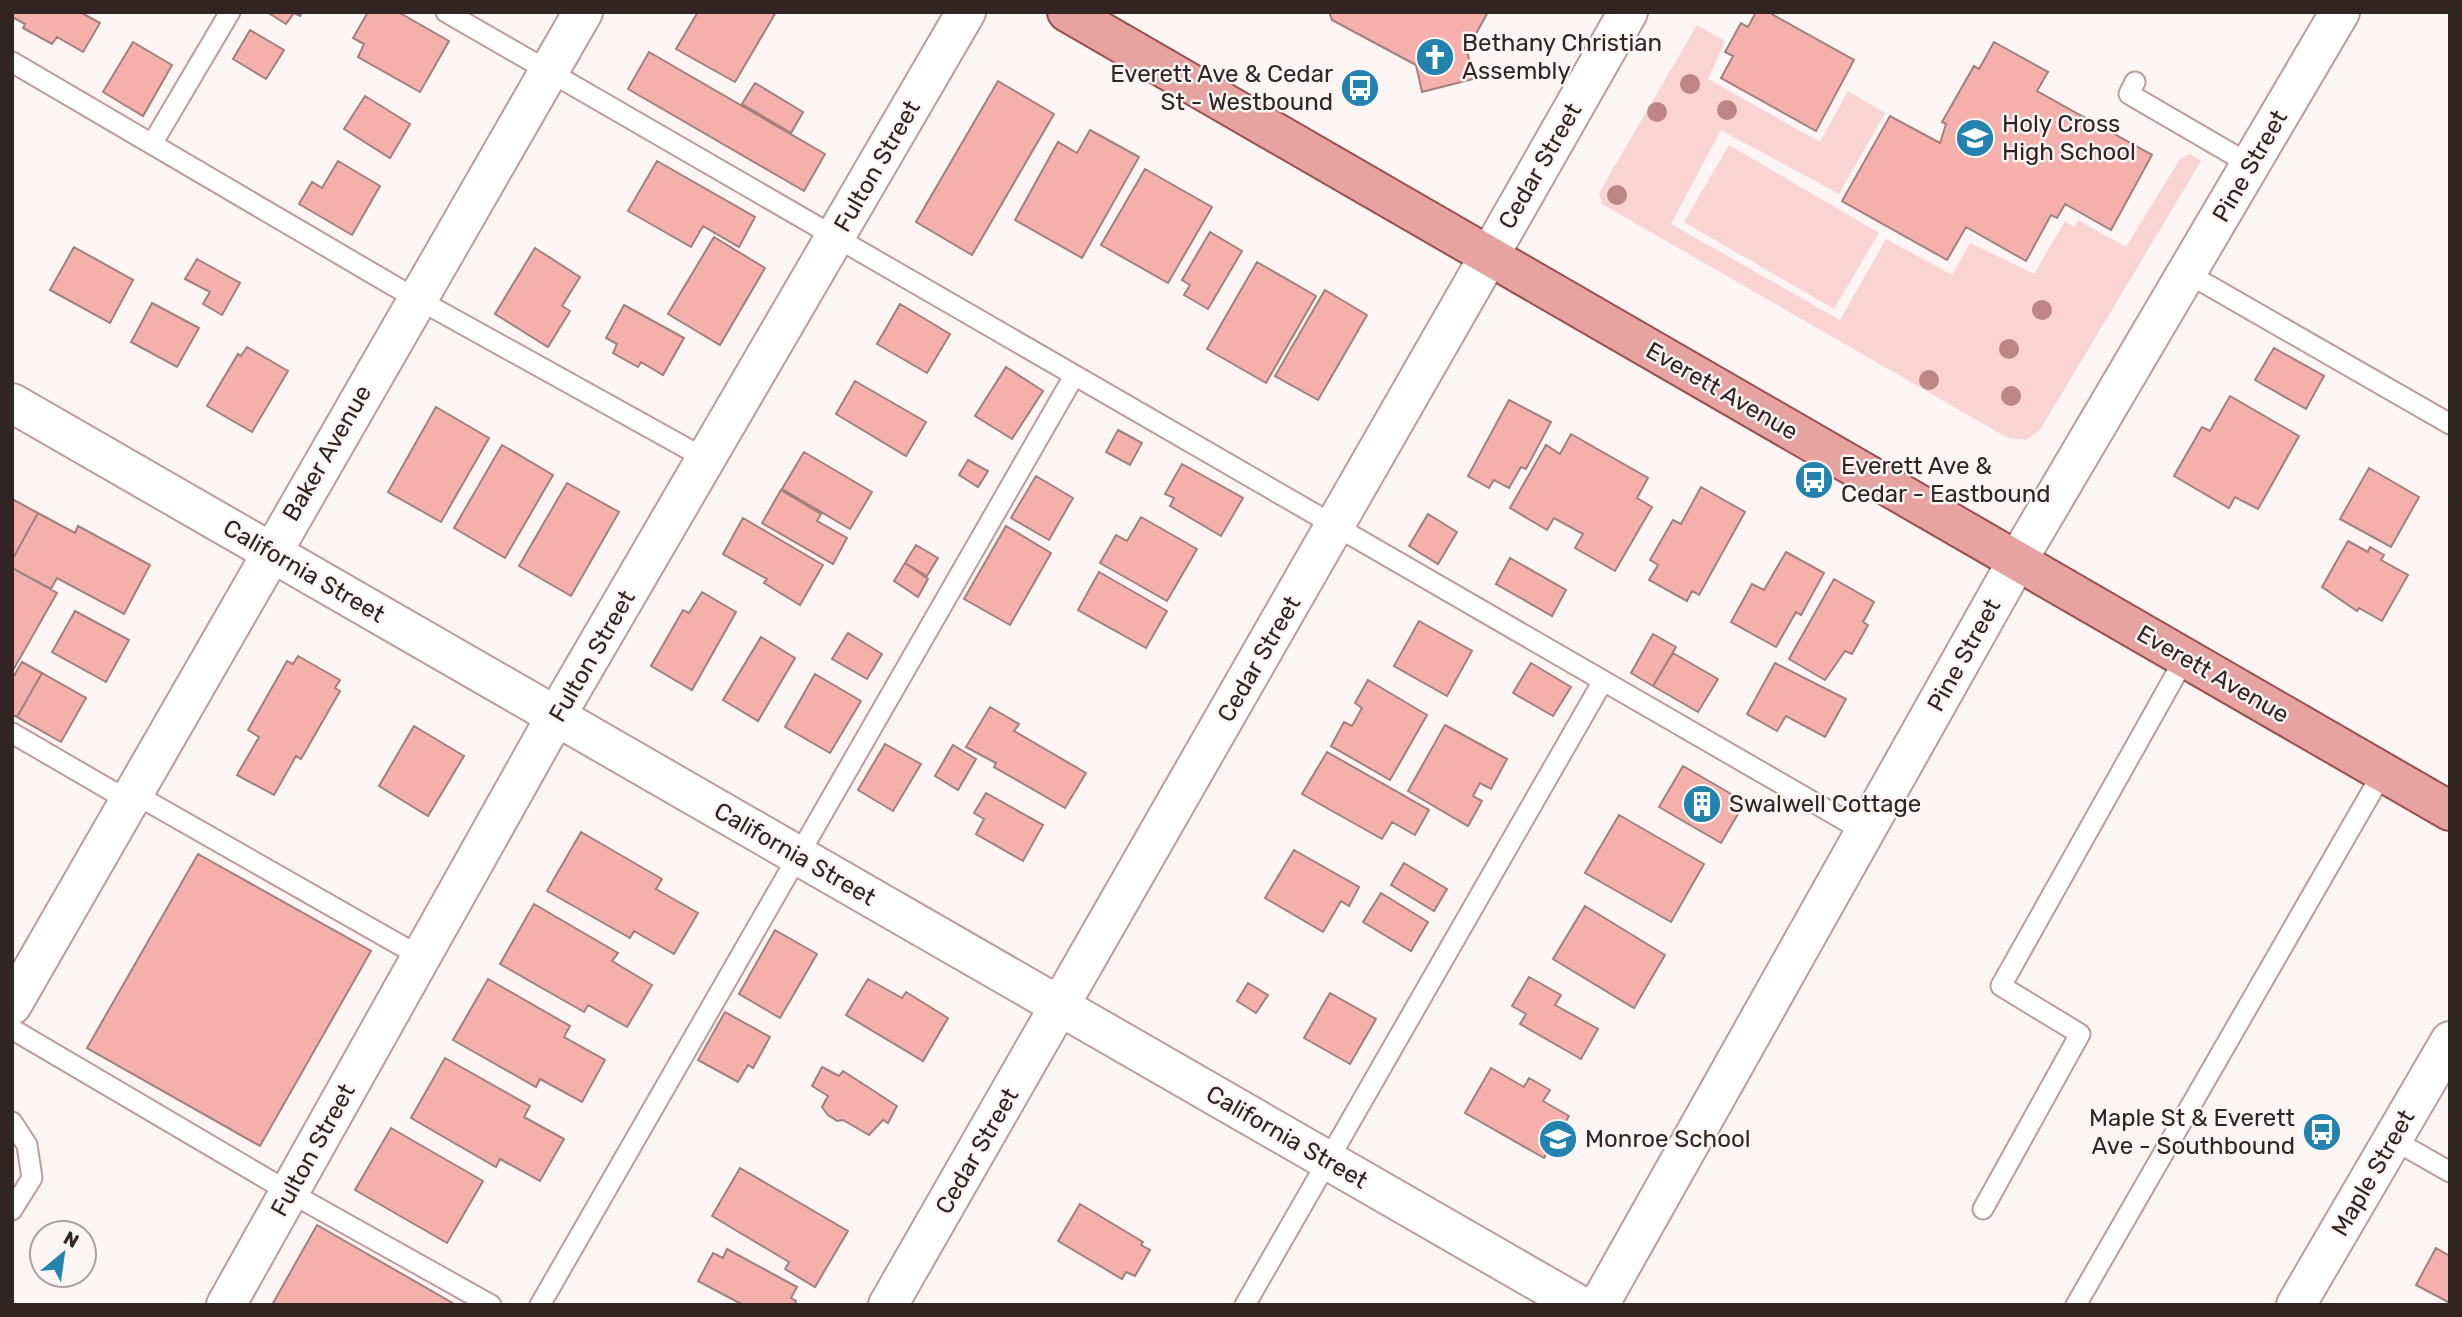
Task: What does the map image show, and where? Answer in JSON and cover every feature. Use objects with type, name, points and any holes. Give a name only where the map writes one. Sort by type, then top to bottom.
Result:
[{"type":"main road","name":"Everett Avenue","points":[[1067,12],[2450,811]]},
{"type":"street","name":"Baker Avenue","points":[[12,1005],[416,298],[583,12]]},
{"type":"street","name":"Fulton Street","points":[[226,1305],[556,716],[966,12]]},
{"type":"street","name":"Cedar Street","points":[[888,1305],[1629,12]]},
{"type":"street","name":"Pine Street","points":[[1599,1305],[2017,561],[2340,12]]},
{"type":"street","name":"California Street","points":[[12,403],[1579,1305]]},
{"type":"street","name":"Maple Street","points":[[2295,1305],[2450,1041]]},
{"type":"lane","points":[[152,144],[230,12]]},
{"type":"lane","points":[[446,12],[1864,832]]},
{"type":"lane","points":[[12,62],[416,298],[706,459]]},
{"type":"lane","points":[[2135,82],[2129,93],[2250,164]]},
{"type":"lane","points":[[2187,273],[2450,424]]},
{"type":"lane","points":[[540,1305],[1074,376]]},
{"type":"lane","points":[[1983,1209],[2080,1034],[2001,986],[2185,658]]},
{"type":"lane","points":[[1245,1305],[1603,681]]},
{"type":"lane","points":[[12,733],[421,957]]},
{"type":"lane","points":[[2076,1305],[2383,772]]},
{"type":"lane","points":[[12,1029],[289,1192],[491,1305]]},
{"type":"lane","points":[[12,1122],[27,1145],[32,1178],[12,1210]]},
{"type":"lane","points":[[2392,1139],[2450,1172]]},
{"type":"shaded area","points":[[1697,25],[1725,41],[1708,79],[1820,142],[1848,91],[1885,113],[1839,194],[1721,130],[1671,224],[1840,320],[1886,239],[1952,275],[1970,243],[2034,274],[2065,221],[2074,227],[2078,220],[2126,247],[2180,159],[2190,154],[2201,161],[2040,430],[2026,440],[2008,438],[1602,204],[1599,193]]},
{"type":"shaded area","points":[[1729,145],[1879,233],[1834,309],[1684,222]]},
{"type":"building","points":[[12,12],[80,12],[100,23],[83,52],[57,37],[52,44],[23,28],[25,24],[12,17]]},
{"type":"building","points":[[267,12],[302,12],[300,16],[294,13],[286,24]]},
{"type":"building","points":[[368,12],[398,12],[449,41],[420,92],[358,57],[364,44],[353,38]]},
{"type":"building","points":[[698,12],[776,12],[735,82],[676,49]]},
{"type":"building","name":"Bethany Christian Assembly","points":[[1329,12],[1488,12],[1467,50],[1473,79],[1422,92],[1416,65],[1332,20]]},
{"type":"building","points":[[1756,12],[1768,12],[1854,60],[1816,131],[1721,78],[1733,56],[1725,52],[1741,23],[1748,27]]},
{"type":"building","points":[[250,30],[284,50],[266,79],[233,59]]},
{"type":"building","points":[[133,42],[172,65],[143,116],[103,92]]},
{"type":"building","points":[[1994,42],[2048,72],[2037,91],[2152,155],[2111,230],[2065,204],[2057,218],[2051,215],[2026,261],[1966,227],[1947,260],[1842,201],[1890,116],[1940,143],[1946,124],[1942,122],[1974,66],[1979,69]]},
{"type":"building","points":[[649,52],[825,154],[804,191],[628,89]]},
{"type":"building","points":[[998,81],[1054,114],[972,255],[916,222]]},
{"type":"building","points":[[755,83],[803,112],[791,133],[742,104]]},
{"type":"building","points":[[365,96],[410,124],[390,158],[344,129]]},
{"type":"building","points":[[1090,130],[1139,157],[1082,258],[1015,220],[1058,142],[1077,153]]},
{"type":"building","points":[[338,161],[380,186],[352,235],[299,204],[312,182],[322,188]]},
{"type":"building","points":[[657,161],[755,217],[739,247],[703,226],[691,247],[628,211]]},
{"type":"building","points":[[1145,169],[1212,207],[1168,283],[1101,245]]},
{"type":"building","points":[[1210,232],[1242,251],[1208,309],[1184,295],[1190,285],[1182,280]]},
{"type":"building","points":[[714,237],[765,268],[720,345],[668,314]]},
{"type":"building","points":[[74,247],[133,280],[110,323],[50,290]]},
{"type":"building","points":[[535,248],[580,277],[562,306],[570,311],[548,347],[495,314]]},
{"type":"building","points":[[197,259],[240,283],[222,315],[203,304],[210,292],[185,279]]},
{"type":"building","points":[[1257,262],[1316,296],[1266,383],[1207,349]]},
{"type":"building","points":[[1325,290],[1367,315],[1318,400],[1275,376]]},
{"type":"building","points":[[152,303],[199,328],[177,367],[131,342]]},
{"type":"building","points":[[900,304],[950,334],[927,373],[877,344]]},
{"type":"building","points":[[624,305],[684,338],[663,375],[641,362],[638,367],[613,353],[617,344],[606,338]]},
{"type":"building","points":[[247,347],[288,371],[252,432],[207,406],[238,354],[241,356]]},
{"type":"building","points":[[2274,348],[2324,376],[2306,409],[2255,380]]},
{"type":"building","points":[[1006,367],[1043,391],[1012,439],[975,416]]},
{"type":"building","points":[[855,381],[926,422],[906,456],[836,414]]},
{"type":"building","points":[[2230,396],[2299,436],[2258,509],[2235,497],[2229,508],[2174,476],[2202,427],[2210,431]]},
{"type":"building","points":[[1509,400],[1551,422],[1526,469],[1521,467],[1509,488],[1494,480],[1489,488],[1468,476]]},
{"type":"building","points":[[436,407],[489,438],[441,522],[388,492]]},
{"type":"building","points":[[1118,430],[1142,443],[1130,465],[1106,452]]},
{"type":"building","points":[[1571,434],[1648,478],[1637,498],[1652,507],[1615,571],[1575,548],[1583,534],[1554,518],[1547,530],[1510,508],[1546,445],[1560,454]]},
{"type":"building","points":[[502,445],[553,475],[505,558],[454,528]]},
{"type":"building","points":[[804,452],[872,492],[850,529],[782,489]]},
{"type":"building","points":[[968,460],[988,471],[978,487],[959,475]]},
{"type":"building","points":[[1182,464],[1243,498],[1221,536],[1170,506],[1174,498],[1165,494]]},
{"type":"building","points":[[2369,468],[2419,497],[2391,547],[2340,519]]},
{"type":"building","points":[[1036,476],[1073,498],[1049,540],[1011,518]]},
{"type":"building","points":[[567,483],[619,512],[571,596],[519,566]]},
{"type":"building","points":[[1701,487],[1745,512],[1699,595],[1692,591],[1687,601],[1649,580],[1658,565],[1650,560],[1673,520],[1681,524]]},
{"type":"building","points":[[781,490],[821,514],[817,521],[847,538],[833,564],[762,523]]},
{"type":"building","points":[[12,499],[38,513],[12,560]]},
{"type":"building","points":[[38,513],[75,533],[78,526],[150,565],[124,614],[57,578],[51,589],[12,568],[12,560]]},
{"type":"building","points":[[1428,514],[1457,532],[1438,564],[1409,546]]},
{"type":"building","points":[[1141,517],[1197,549],[1167,601],[1100,563],[1116,535],[1127,541]]},
{"type":"building","points":[[743,518],[823,565],[800,605],[764,583],[767,579],[723,554]]},
{"type":"building","points":[[1006,526],[1051,553],[1010,625],[964,599]]},
{"type":"building","points":[[2348,541],[2368,552],[2370,547],[2384,555],[2381,560],[2408,575],[2382,621],[2359,608],[2357,611],[2322,587]]},
{"type":"building","points":[[916,545],[938,558],[927,576],[905,563]]},
{"type":"building","points":[[1786,552],[1824,573],[1801,615],[1796,612],[1776,647],[1731,622],[1752,584],[1764,590]]},
{"type":"building","points":[[1510,558],[1566,590],[1552,616],[1496,584]]},
{"type":"building","points":[[905,563],[928,579],[918,597],[894,581]]},
{"type":"building","points":[[12,568],[57,593],[12,672]]},
{"type":"building","points":[[1099,572],[1167,611],[1146,648],[1078,610]]},
{"type":"building","points":[[1834,579],[1874,602],[1863,622],[1868,625],[1852,654],[1845,651],[1825,680],[1789,659]]},
{"type":"building","points":[[702,592],[736,612],[692,690],[651,666],[683,610],[689,613]]},
{"type":"building","points":[[75,611],[129,640],[106,682],[52,652]]},
{"type":"building","points":[[1419,621],[1472,651],[1447,696],[1394,666]]},
{"type":"building","points":[[848,633],[882,654],[867,679],[832,659]]},
{"type":"building","points":[[1653,634],[1676,647],[1653,686],[1631,673]]},
{"type":"building","points":[[761,637],[795,658],[758,721],[723,700]]},
{"type":"building","points":[[1673,653],[1718,679],[1698,712],[1653,686]]},
{"type":"building","points":[[298,656],[340,680],[335,688],[340,691],[301,759],[296,756],[274,795],[237,775],[259,737],[248,730],[287,661],[293,664]]},
{"type":"building","points":[[22,662],[42,673],[17,717],[12,715],[12,679]]},
{"type":"building","points":[[1531,663],[1571,687],[1553,716],[1513,693]]},
{"type":"building","points":[[1775,663],[1846,699],[1825,737],[1786,716],[1777,731],[1747,714]]},
{"type":"building","points":[[42,673],[86,698],[61,742],[17,717]]},
{"type":"building","points":[[815,674],[861,701],[830,753],[785,727]]},
{"type":"building","points":[[1368,680],[1427,715],[1390,780],[1331,746],[1344,722],[1352,726],[1362,708],[1355,703]]},
{"type":"building","points":[[990,707],[1019,724],[1014,731],[1086,773],[1065,808],[994,767],[996,763],[966,747]]},
{"type":"building","points":[[1445,725],[1507,759],[1491,789],[1480,783],[1473,796],[1482,801],[1468,826],[1408,791]]},
{"type":"building","points":[[414,726],[464,756],[428,816],[379,786]]},
{"type":"building","points":[[885,744],[921,764],[893,811],[858,790]]},
{"type":"building","points":[[953,745],[976,759],[958,790],[935,776]]},
{"type":"building","points":[[1327,752],[1429,810],[1415,835],[1392,822],[1382,839],[1302,794]]},
{"type":"building","name":"Swalwell Cottage","points":[[1683,766],[1745,802],[1721,843],[1659,807]]},
{"type":"building","points":[[986,793],[1043,825],[1023,861],[976,834],[984,819],[974,813]]},
{"type":"building","points":[[1619,815],[1704,864],[1671,922],[1585,873]]},
{"type":"building","points":[[581,832],[662,879],[656,889],[698,913],[674,954],[634,931],[630,938],[547,891]]},
{"type":"building","points":[[1294,850],[1359,887],[1349,906],[1341,901],[1323,932],[1265,898]]},
{"type":"building","points":[[198,854],[371,951],[260,1146],[87,1048]]},
{"type":"building","points":[[1404,863],[1447,889],[1434,911],[1391,885]]},
{"type":"building","points":[[1381,893],[1428,922],[1411,951],[1363,922]]},
{"type":"building","points":[[534,904],[618,953],[612,961],[652,985],[627,1027],[588,1005],[584,1012],[500,964]]},
{"type":"building","points":[[1585,906],[1665,955],[1634,1008],[1553,959]]},
{"type":"building","points":[[775,930],[817,954],[780,1018],[739,994]]},
{"type":"building","points":[[1529,977],[1561,995],[1555,1005],[1598,1029],[1581,1059],[1520,1024],[1526,1014],[1512,1006]]},
{"type":"building","points":[[488,979],[570,1026],[564,1037],[605,1060],[582,1102],[540,1079],[536,1087],[453,1040]]},
{"type":"building","points":[[868,979],[902,998],[906,992],[948,1018],[923,1061],[846,1015]]},
{"type":"building","points":[[1248,983],[1268,995],[1256,1013],[1237,1001]]},
{"type":"building","points":[[1330,993],[1376,1019],[1350,1064],[1304,1038]]},
{"type":"building","points":[[725,1012],[770,1037],[753,1068],[748,1065],[738,1082],[698,1060]]},
{"type":"building","points":[[445,1058],[530,1106],[524,1117],[564,1139],[540,1181],[500,1159],[496,1167],[411,1118]]},
{"type":"building","points":[[822,1067],[839,1076],[843,1071],[897,1106],[888,1123],[883,1120],[869,1135],[828,1115],[822,1107],[828,1096],[812,1086]]},
{"type":"building","points":[[1491,1068],[1524,1087],[1529,1078],[1550,1090],[1543,1101],[1569,1116],[1544,1158],[1465,1113]]},
{"type":"building","points":[[391,1128],[483,1181],[447,1243],[355,1190]]},
{"type":"building","points":[[740,1168],[848,1231],[815,1287],[785,1269],[789,1262],[712,1216]]},
{"type":"building","points":[[1080,1204],[1143,1242],[1141,1245],[1150,1250],[1135,1276],[1126,1272],[1122,1279],[1058,1241]]},
{"type":"building","points":[[317,1225],[456,1305],[272,1305]]},
{"type":"building","points":[[2436,1248],[2450,1256],[2450,1303],[2416,1285]]},
{"type":"building","points":[[727,1249],[797,1287],[791,1298],[796,1301],[794,1305],[743,1305],[698,1281],[713,1253],[723,1258]]},
{"type":"place","name":"Bethany Christian Assembly","points":[[1435,57]]},
{"type":"place","name":"Everett Ave & Cedar St - Westbound","points":[[1360,88]]},
{"type":"place","name":"Holy Cross High School","points":[[1975,138]]},
{"type":"place","name":"Everett Ave & Cedar - Eastbound","points":[[1814,480]]},
{"type":"place","name":"Swalwell Cottage","points":[[1702,804]]},
{"type":"place","name":"Maple St & Everett Ave - Southbound","points":[[2322,1132]]},
{"type":"place","name":"Monroe School","points":[[1558,1139]]}]
